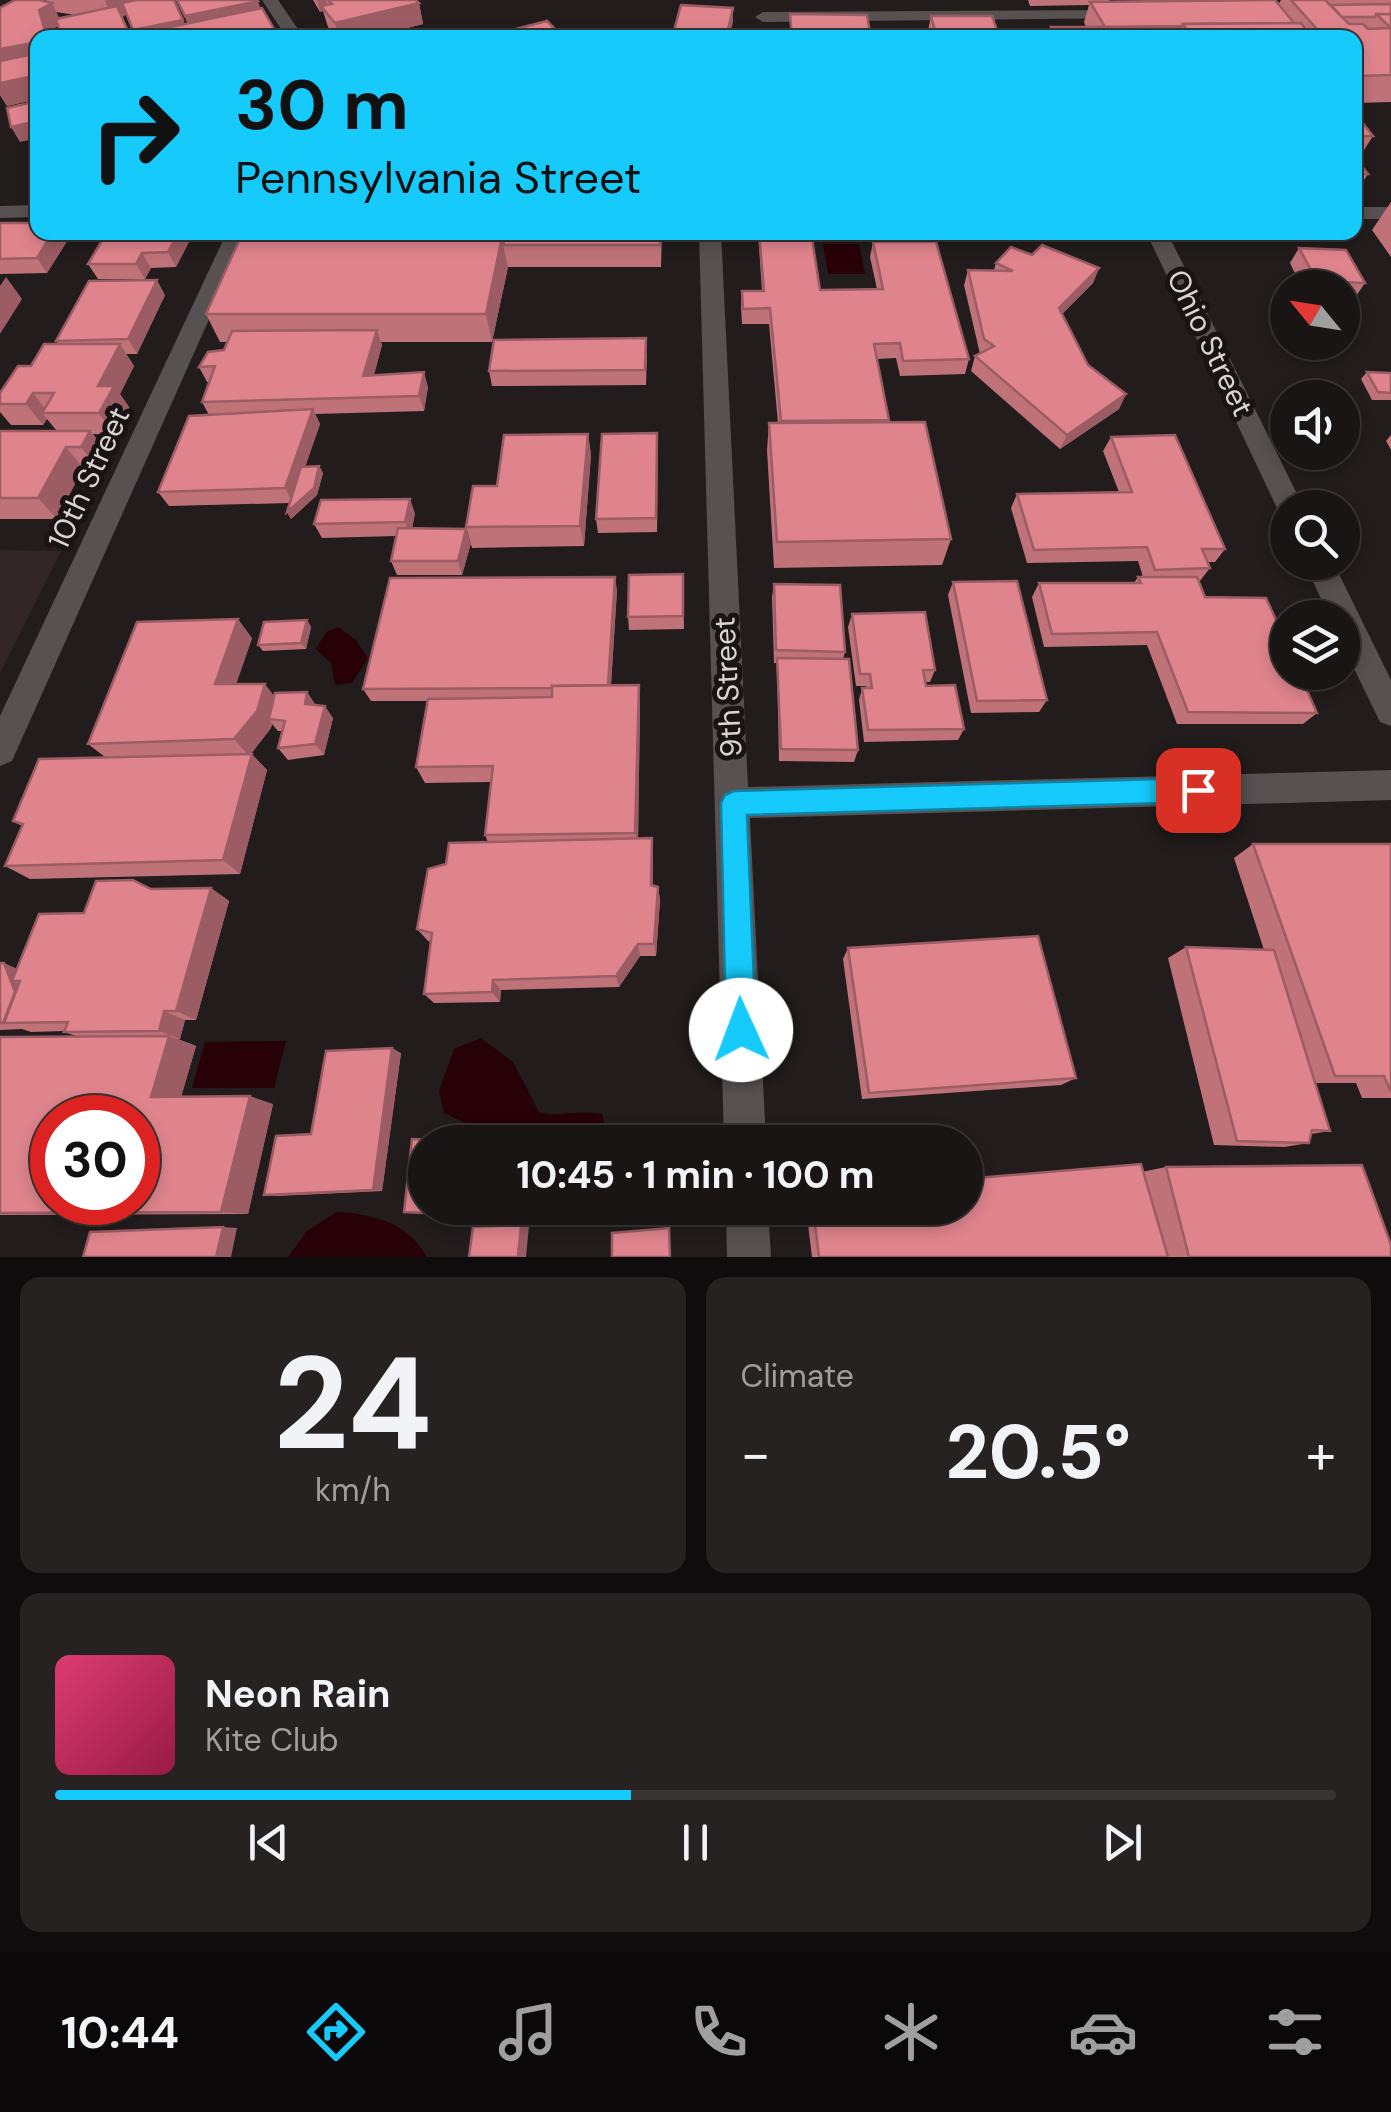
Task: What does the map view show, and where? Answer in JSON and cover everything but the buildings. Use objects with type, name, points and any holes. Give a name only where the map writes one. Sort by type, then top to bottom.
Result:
[{"type":"street","points":[[270,0],[291,30]]},
{"type":"street","points":[[759,30],[757,13],[1117,8],[1141,15]]},
{"type":"street","points":[[0,203],[1,212],[30,211]]},
{"type":"street","points":[[1362,213],[1391,213]]},
{"type":"street","name":"10th Street","points":[[0,751],[234,240]]},
{"type":"street","name":"9th Street","points":[[710,240],[744,1125]]},
{"type":"street","name":"Ohio Street","points":[[1160,240],[1282,490]]},
{"type":"street","points":[[1327,580],[1391,712]]},
{"type":"street","points":[[734,803],[1391,785]]},
{"type":"street","points":[[748,1225],[749,1257]]},
{"type":"shaded area","points":[[823,244],[859,244],[865,274],[828,274]]},
{"type":"shaded area","points":[[0,550],[61,551],[0,673]]},
{"type":"shaded area","points":[[338,627],[356,640],[368,658],[352,683],[335,685],[331,663],[316,649],[326,632]]},
{"type":"shaded area","points":[[481,1038],[513,1062],[539,1112],[602,1114],[605,1125],[470,1125],[444,1113],[439,1091],[454,1049]]},
{"type":"shaded area","points":[[286,1041],[274,1088],[192,1088],[205,1042]]},
{"type":"shaded area","points":[[337,1212],[364,1215],[400,1228],[427,1257],[288,1257],[307,1231]]},
{"type":"route","points":[[741,1030],[734,803],[1198,790]]}]
